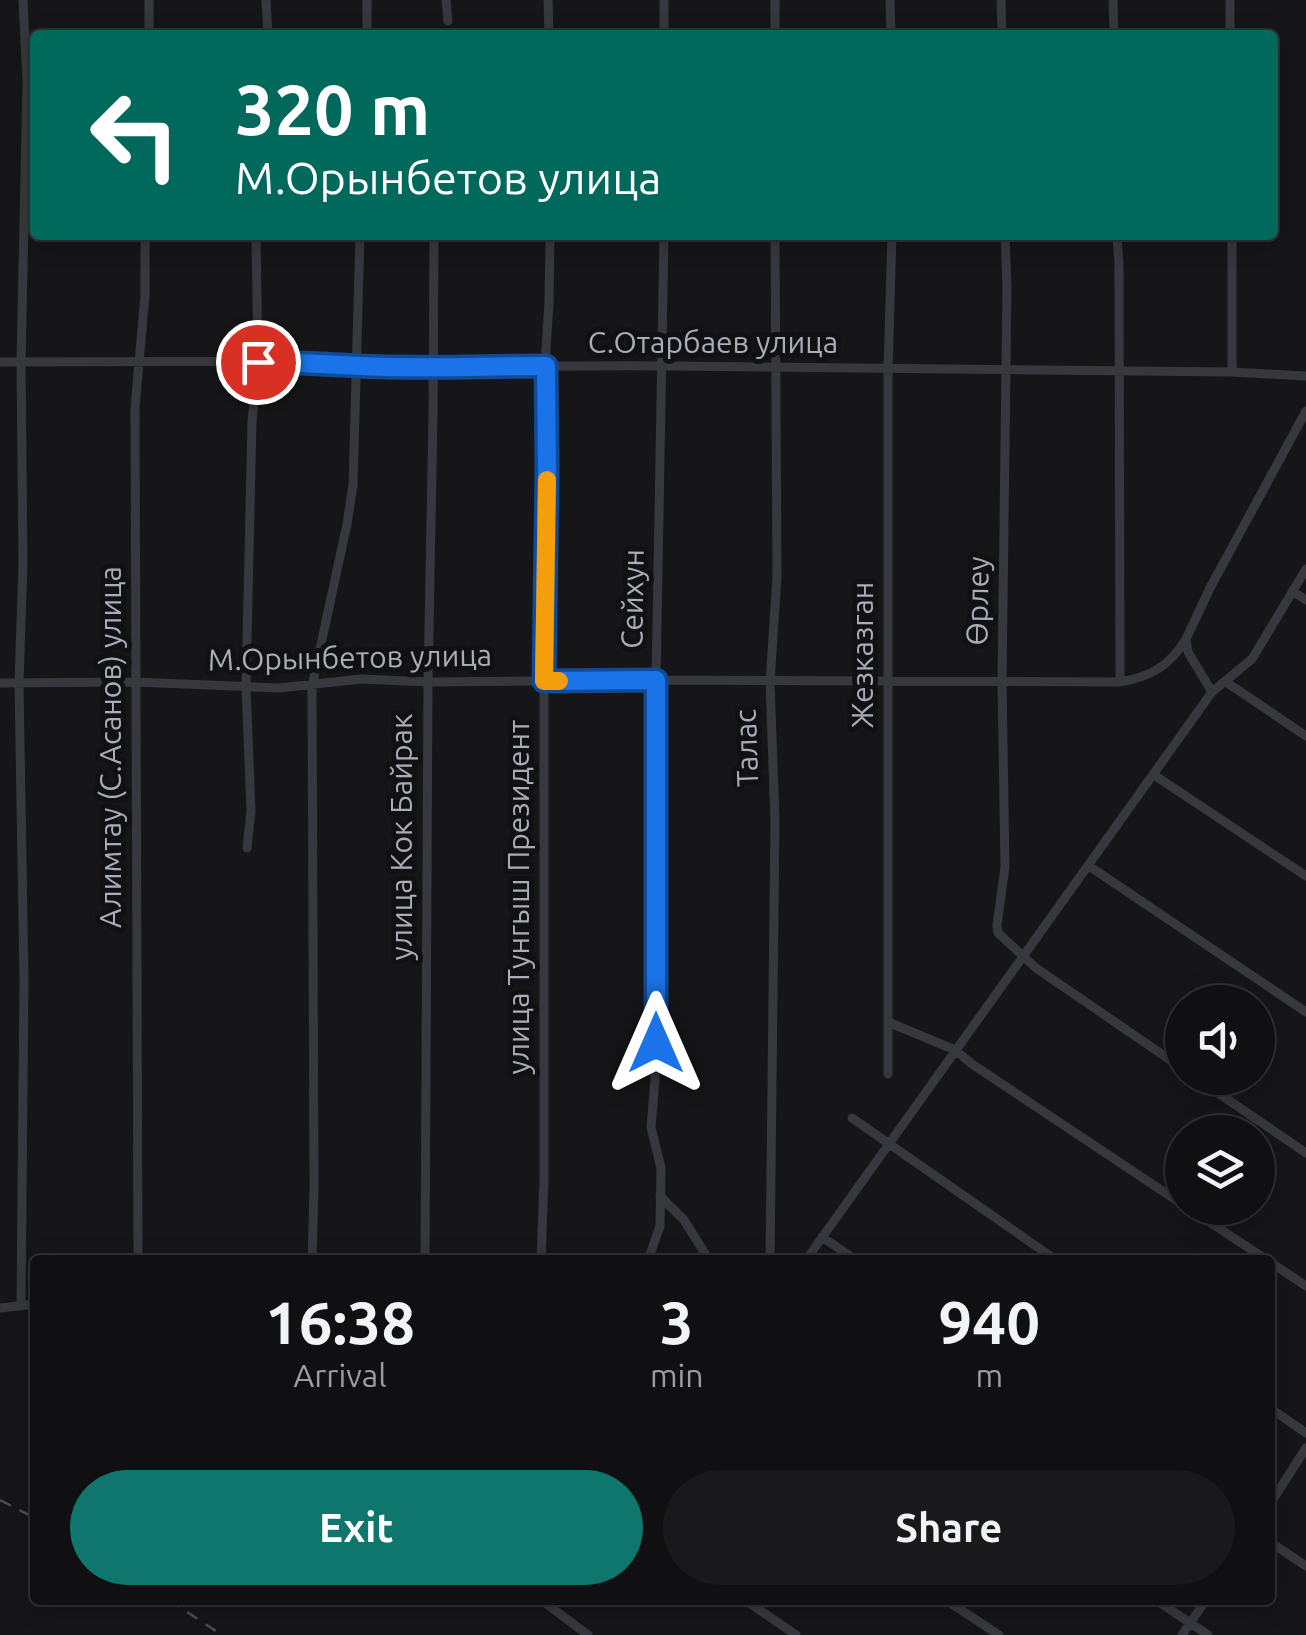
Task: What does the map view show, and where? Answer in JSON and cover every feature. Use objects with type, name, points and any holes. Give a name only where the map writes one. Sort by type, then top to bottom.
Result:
[{"type":"street","points":[[21,1306],[24,979],[19,683],[24,563],[21,362],[28,82],[23,0]]},
{"type":"street","points":[[149,0],[149,30]]},
{"type":"street","points":[[266,0],[268,30]]},
{"type":"street","points":[[366,30],[367,0]]},
{"type":"street","points":[[446,0],[448,21]]},
{"type":"street","points":[[548,0],[548,30]]},
{"type":"street","points":[[664,0],[664,30]]},
{"type":"street","points":[[775,0],[775,30]]},
{"type":"street","points":[[890,0],[890,30]]},
{"type":"street","points":[[1001,0],[1002,30]]},
{"type":"street","points":[[1113,0],[1114,30]]},
{"type":"street","points":[[1230,0],[1230,30]]},
{"type":"street","name":"Алимтау (С.Асанов) улица","points":[[138,1255],[135,408],[145,295],[145,240]]},
{"type":"street","points":[[247,848],[252,811],[246,686],[252,421],[258,362],[256,240]]},
{"type":"street","points":[[312,1255],[312,686],[353,485],[360,240]]},
{"type":"street","name":"улица Кок Байрак","points":[[425,1255],[434,240]]},
{"type":"street","name":"улица Тунгыш Президент","points":[[541,1255],[550,240]]},
{"type":"street","name":"Сейхун","points":[[650,1255],[660,1226],[660,1168],[651,1128],[657,945],[656,680],[664,240]]},
{"type":"street","name":"Талас","points":[[770,1255],[775,821],[770,682],[777,576],[775,240]]},
{"type":"street","name":"Жезказган","points":[[888,1074],[888,369],[892,240]]},
{"type":"street","name":"Өрлеу","points":[[1006,240],[1002,682],[1005,867],[998,933],[1036,968],[1165,1056]]},
{"type":"street","points":[[1118,240],[1120,682],[1155,672],[1178,654],[1306,411]]},
{"type":"street","points":[[1232,240],[1232,372]]},
{"type":"street","name":"С.Отарбаев улица","points":[[0,362],[312,362],[358,366],[1232,372],[1306,376]]},
{"type":"street","points":[[810,1255],[1212,692],[1252,659],[1306,569]]},
{"type":"street","points":[[1292,591],[1306,600]]},
{"type":"street","points":[[1186,639],[1188,652],[1212,692]]},
{"type":"street","name":"М.Орынбетов улица","points":[[0,683],[136,682],[279,688],[361,679],[1120,682]]},
{"type":"street","points":[[1226,682],[1306,736]]},
{"type":"street","points":[[1154,774],[1306,876]]},
{"type":"street","points":[[1089,866],[1306,1012]]},
{"type":"street","points":[[888,1022],[955,1050],[1165,1193]]},
{"type":"street","points":[[1221,1095],[1306,1153]]},
{"type":"street","points":[[852,1118],[1049,1255]]},
{"type":"street","points":[[660,1196],[684,1220],[707,1255]]},
{"type":"street","points":[[1214,1225],[1259,1255]]},
{"type":"street","points":[[822,1238],[848,1255]]},
{"type":"street","points":[[1275,1266],[1306,1286]]},
{"type":"street","points":[[0,1308],[30,1305]]},
{"type":"street","points":[[1275,1411],[1306,1433]]},
{"type":"street","points":[[1275,1496],[1306,1448]]},
{"type":"street","points":[[1275,1545],[1306,1566]]},
{"type":"street","points":[[548,1605],[588,1635]]},
{"type":"street","points":[[752,1605],[796,1635]]},
{"type":"street","points":[[954,1605],[1000,1635]]},
{"type":"street","points":[[1163,1605],[1208,1635]]},
{"type":"street","points":[[1182,1635],[1203,1605]]},
{"type":"railway","points":[[0,1500],[30,1515]]},
{"type":"railway","points":[[177,1605],[222,1635]]},
{"type":"slow traffic","points":[[547,480],[544,681],[559,681]]},
{"type":"route","points":[[258,362],[546,366],[544,681],[656,680],[656,1043]]}]
